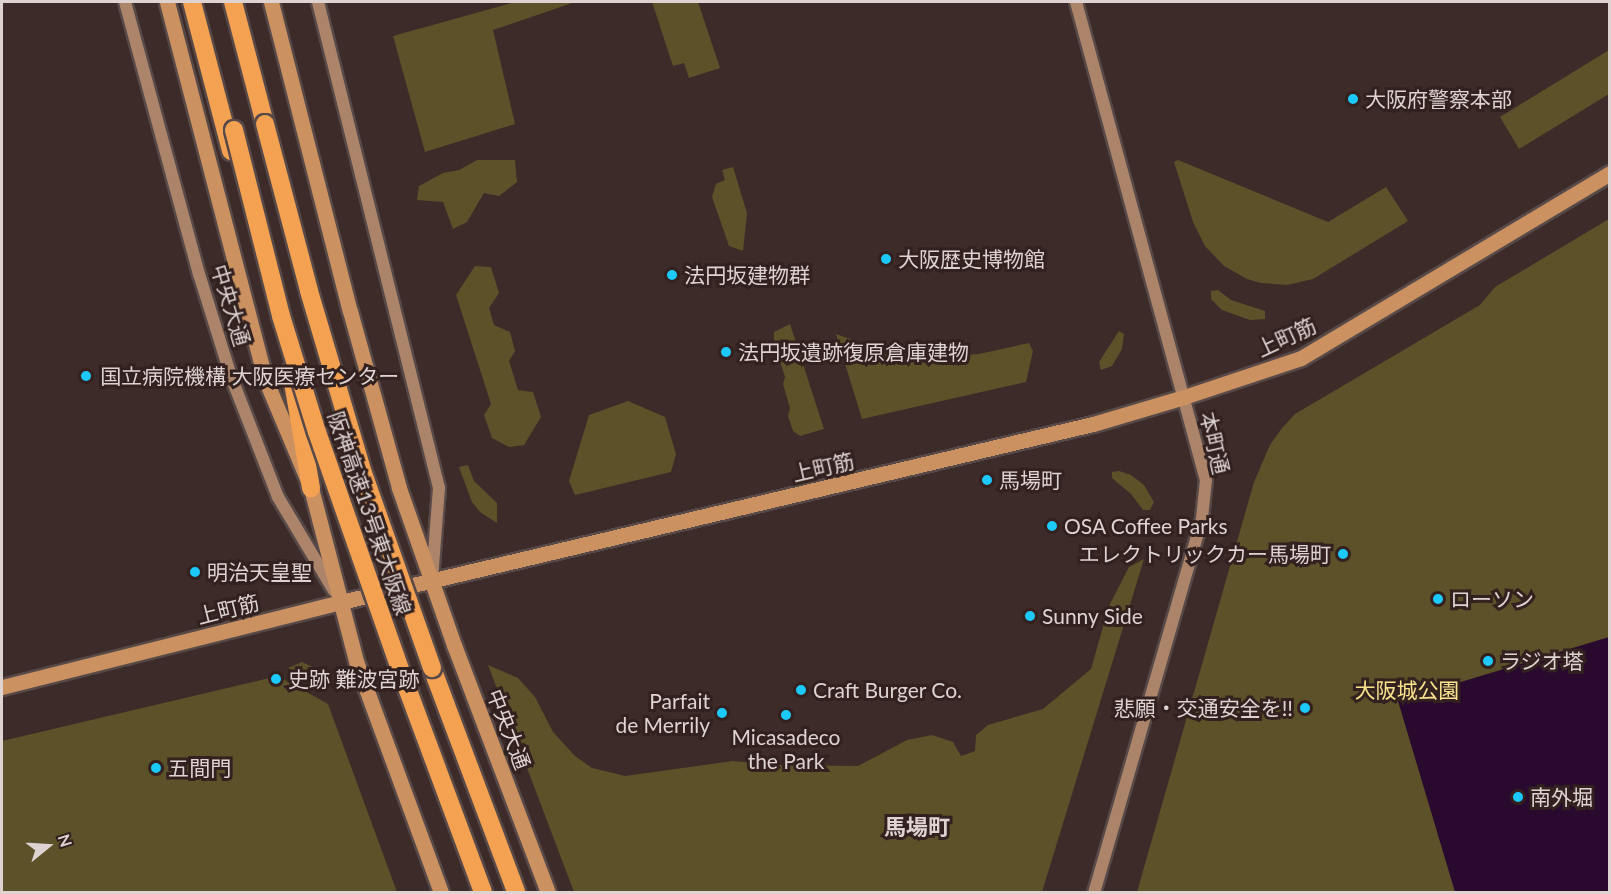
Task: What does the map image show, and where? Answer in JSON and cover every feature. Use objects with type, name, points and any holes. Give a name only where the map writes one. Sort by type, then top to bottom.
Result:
[{"type":"highway","points":[[192,2],[293,378],[311,488]]},
{"type":"highway","name":"阪神高速13号東大阪線","points":[[201,2],[281,316],[314,422],[357,551],[483,892]]},
{"type":"highway","name":"阪神高速13号東大阪線","points":[[233,2],[309,291],[363,473],[516,892]]},
{"type":"main road","name":"中央大通","points":[[167,2],[266,381],[311,488],[357,664],[441,892]]},
{"type":"main road","name":"中央大通","points":[[271,2],[350,311],[399,488],[548,892]]},
{"type":"main road","name":"上町筋","points":[[2,687],[341,602],[1093,424],[1184,397],[1301,357],[1610,173]]},
{"type":"street","name":"中央大通","points":[[125,2],[199,274],[232,380],[278,497],[341,602]]},
{"type":"street","name":"中央大通","points":[[318,2],[439,488],[432,581]]},
{"type":"street","name":"本町通","points":[[1076,2],[1206,480],[1202,519],[1094,892]]},
{"type":"green space","points":[[515,2],[575,2],[493,30],[515,124],[425,152],[393,36]]},
{"type":"green space","points":[[652,2],[698,2],[720,68],[689,78],[684,63],[673,66]]},
{"type":"green space","points":[[1609,50],[1609,94],[1519,149],[1500,117]]},
{"type":"green space","points":[[477,160],[515,160],[517,182],[499,196],[484,193],[467,222],[453,229],[443,202],[417,200],[419,186],[443,173],[459,170]]},
{"type":"green space","points":[[1178,160],[1328,222],[1386,187],[1408,221],[1313,279],[1287,285],[1261,283],[1247,279],[1224,266],[1205,246],[1193,222],[1174,162]]},
{"type":"green space","points":[[733,167],[747,213],[743,251],[729,246],[712,197],[716,184],[725,180],[722,170]]},
{"type":"green space","name":"大阪城公園","points":[[1609,219],[1609,892],[1137,892],[1254,482],[1270,445],[1295,414],[1480,305],[1495,287]]},
{"type":"green space","points":[[475,266],[491,267],[499,293],[489,308],[494,325],[510,332],[515,351],[509,361],[518,390],[533,392],[541,417],[524,445],[509,447],[492,438],[484,415],[491,404],[456,295]]},
{"type":"green space","points":[[1218,290],[1231,300],[1265,311],[1265,319],[1250,320],[1222,310],[1211,299],[1211,291]]},
{"type":"green space","points":[[790,324],[824,429],[800,436],[793,431],[788,416],[790,408],[783,384],[785,377],[774,342],[774,332]]},
{"type":"green space","points":[[1119,331],[1124,334],[1122,349],[1112,366],[1101,370],[1099,362]]},
{"type":"green space","points":[[836,334],[864,344],[918,357],[979,354],[1029,343],[1033,351],[1026,382],[862,419]]},
{"type":"green space","points":[[628,401],[665,417],[676,454],[671,472],[575,495],[569,481],[589,415]]},
{"type":"green space","points":[[468,465],[474,481],[497,503],[497,523],[480,512],[472,502],[459,467]]},
{"type":"green space","points":[[1119,471],[1131,475],[1144,485],[1154,502],[1150,510],[1143,510],[1131,494],[1112,478],[1112,472]]},
{"type":"green space","points":[[1144,559],[1042,892],[574,892],[488,665],[518,678],[535,697],[553,732],[575,756],[592,768],[625,776],[733,761],[773,765],[858,766],[907,740],[932,735],[953,742],[961,756],[975,751],[976,735],[988,725],[1043,709],[1091,669],[1109,606],[1129,567]]},
{"type":"green space","points":[[302,662],[321,671],[325,682],[319,685],[288,668]]},
{"type":"green space","points":[[278,676],[328,704],[397,892],[2,892],[2,741]]},
{"type":"shaded area","name":"南外堀","points":[[1609,637],[1609,892],[1455,892],[1398,701]]},
{"type":"place","name":"大阪府警察本部","points":[[1353,99]]},
{"type":"place","name":"大阪歴史博物館","points":[[886,259]]},
{"type":"place","name":"法円坂建物群","points":[[672,275]]},
{"type":"place","name":"法円坂遺跡復原倉庫建物","points":[[726,352]]},
{"type":"place","name":"国立病院機構 大阪医療センター","points":[[86,376]]},
{"type":"place","name":"馬場町","points":[[987,480]]},
{"type":"place","name":"OSA Coffee Parks","points":[[1052,526]]},
{"type":"place","name":"エレクトリックカー馬場町","points":[[1343,554]]},
{"type":"place","name":"明治天皇聖","points":[[195,572]]},
{"type":"place","name":"ローソン","points":[[1438,599]]},
{"type":"place","name":"Sunny Side","points":[[1030,616]]},
{"type":"place","name":"ラジオ塔","points":[[1488,661]]},
{"type":"place","name":"史跡 難波宮跡","points":[[276,679]]},
{"type":"place","name":"Craft Burger Co.","points":[[801,690]]},
{"type":"place","name":"悲願・交通安全を!!","points":[[1305,708]]},
{"type":"place","name":"Parfait de Merrily","points":[[722,713]]},
{"type":"place","name":"Micasadeco the Park","points":[[786,715]]},
{"type":"place","name":"五間門","points":[[156,768]]},
{"type":"place","name":"南外堀","points":[[1518,797]]},
{"type":"district","name":"馬場町","points":[[917,827]]}]
